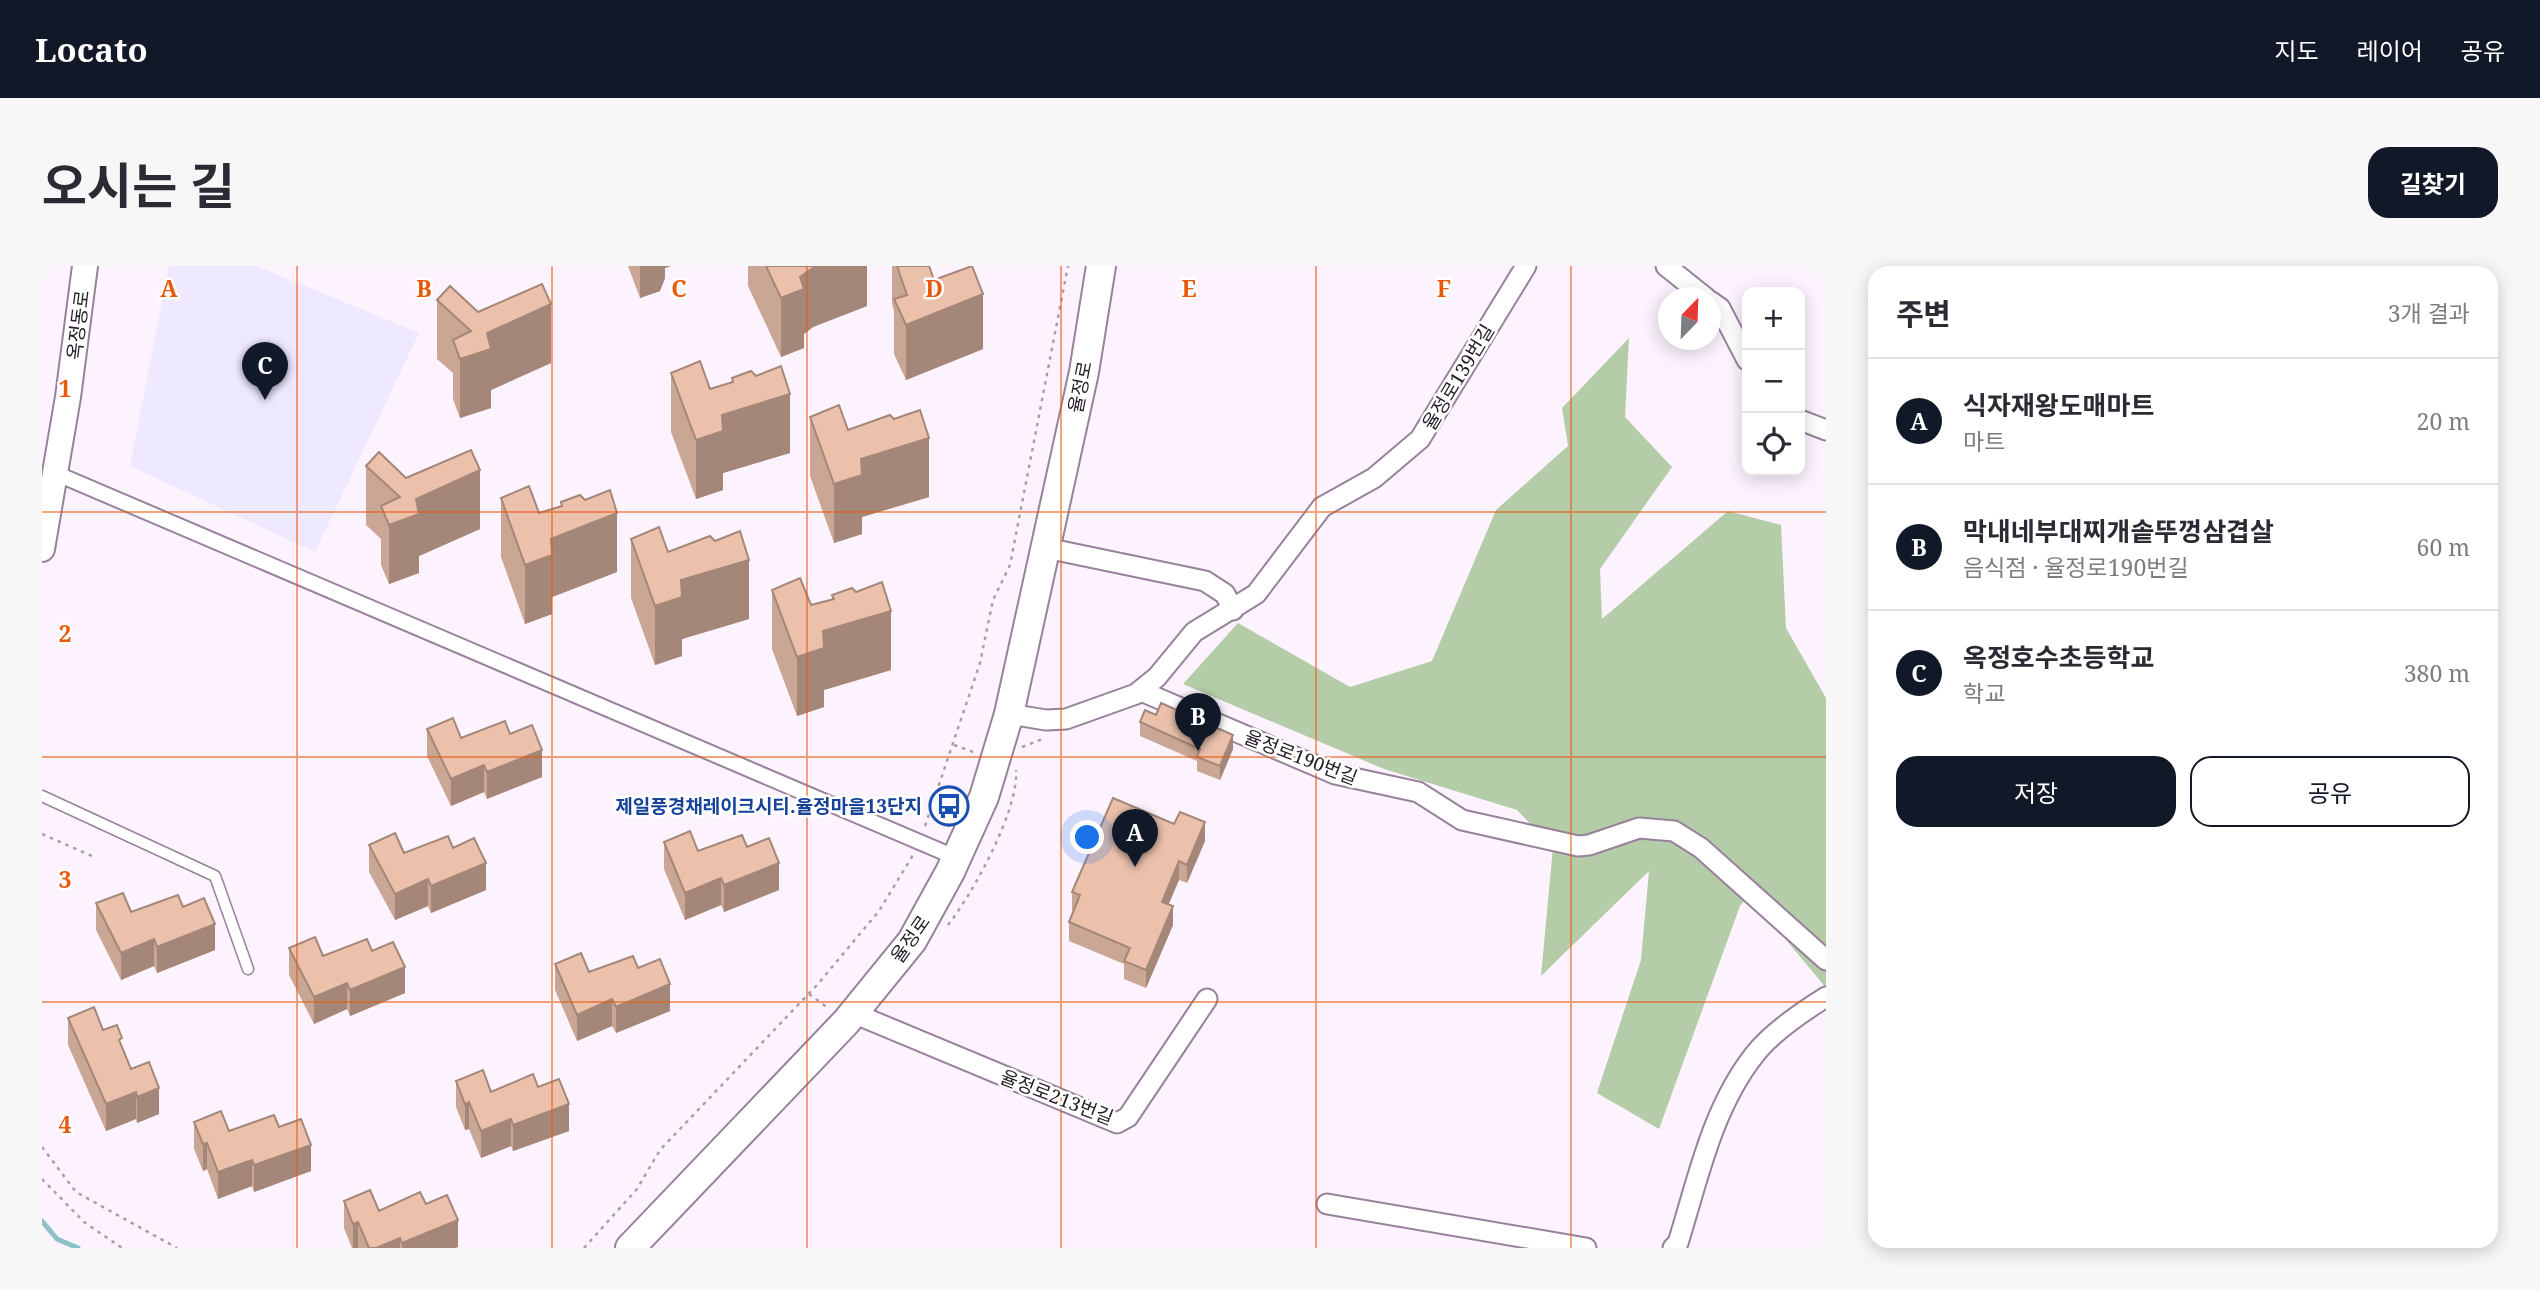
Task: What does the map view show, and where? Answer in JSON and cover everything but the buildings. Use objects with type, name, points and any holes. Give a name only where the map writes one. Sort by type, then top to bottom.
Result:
[{"type":"main road","name":"율정로","points":[[630,1248],[853,1013],[912,941],[957,858],[984,797],[1009,714],[1084,372],[1101,266]]},
{"type":"street","name":"옥정동로","points":[[42,549],[85,266]]},
{"type":"street","name":"율정로139번길","points":[[1009,714],[1046,720],[1066,719],[1141,691],[1157,677],[1194,632],[1256,594],[1271,578],[1322,507],[1374,478],[1420,439],[1526,266]]},
{"type":"street","points":[[1666,266],[1692,287]]},
{"type":"street","points":[[1721,310],[1742,350]]},
{"type":"street","points":[[1805,422],[1826,430]]},
{"type":"street","points":[[55,473],[957,858]]},
{"type":"street","points":[[1046,548],[1205,581],[1225,594],[1233,610]]},
{"type":"street","name":"율정로190번길","points":[[1141,691],[1335,774],[1418,792],[1473,823],[1578,846],[1589,845],[1639,828],[1674,831],[1701,848],[1826,960]]},
{"type":"street","points":[[1673,1248],[1678,1243],[1720,1110],[1732,1089],[1756,1053],[1826,997]]},
{"type":"street","name":"율정로213번길","points":[[853,1013],[1117,1123],[1128,1117],[1206,999]]},
{"type":"street","points":[[1327,1203],[1586,1248]]},
{"type":"lane","points":[[42,796],[215,876],[248,969]]},
{"type":"path","points":[[584,1248],[638,1189],[660,1150],[817,985],[879,911],[919,842],[965,713],[993,600],[1010,565],[1068,266]]},
{"type":"path","points":[[1023,746],[1045,738]]},
{"type":"path","points":[[42,834],[92,856]]},
{"type":"path","points":[[42,1147],[76,1192],[177,1248]]},
{"type":"path","points":[[42,1179],[84,1223],[122,1248]]},
{"type":"shaded area","points":[[169,266],[257,266],[419,333],[315,552],[130,466]]},
{"type":"green space","points":[[1629,338],[1625,417],[1672,467],[1600,569],[1602,619],[1728,511],[1781,525],[1786,628],[1826,698],[1826,988],[1749,895],[1740,906],[1659,1129],[1597,1093],[1641,960],[1649,871],[1541,976],[1553,847],[1517,810],[1384,769],[1183,684],[1238,623],[1350,687],[1432,661],[1496,510],[1568,446],[1562,408]]},
{"type":"waterway","points":[[42,1221],[57,1239],[78,1248]]},
{"type":"place","name":"옥정호수초등학교","points":[[265,400]]},
{"type":"place","name":"막내네부대찌개솥뚜껑삼겹살","points":[[1198,751]]},
{"type":"place","name":"제일풍경채레이크시티.율정마을13단지","points":[[949,806]]},
{"type":"place","name":"식자재왕도매마트","points":[[1135,867]]}]
